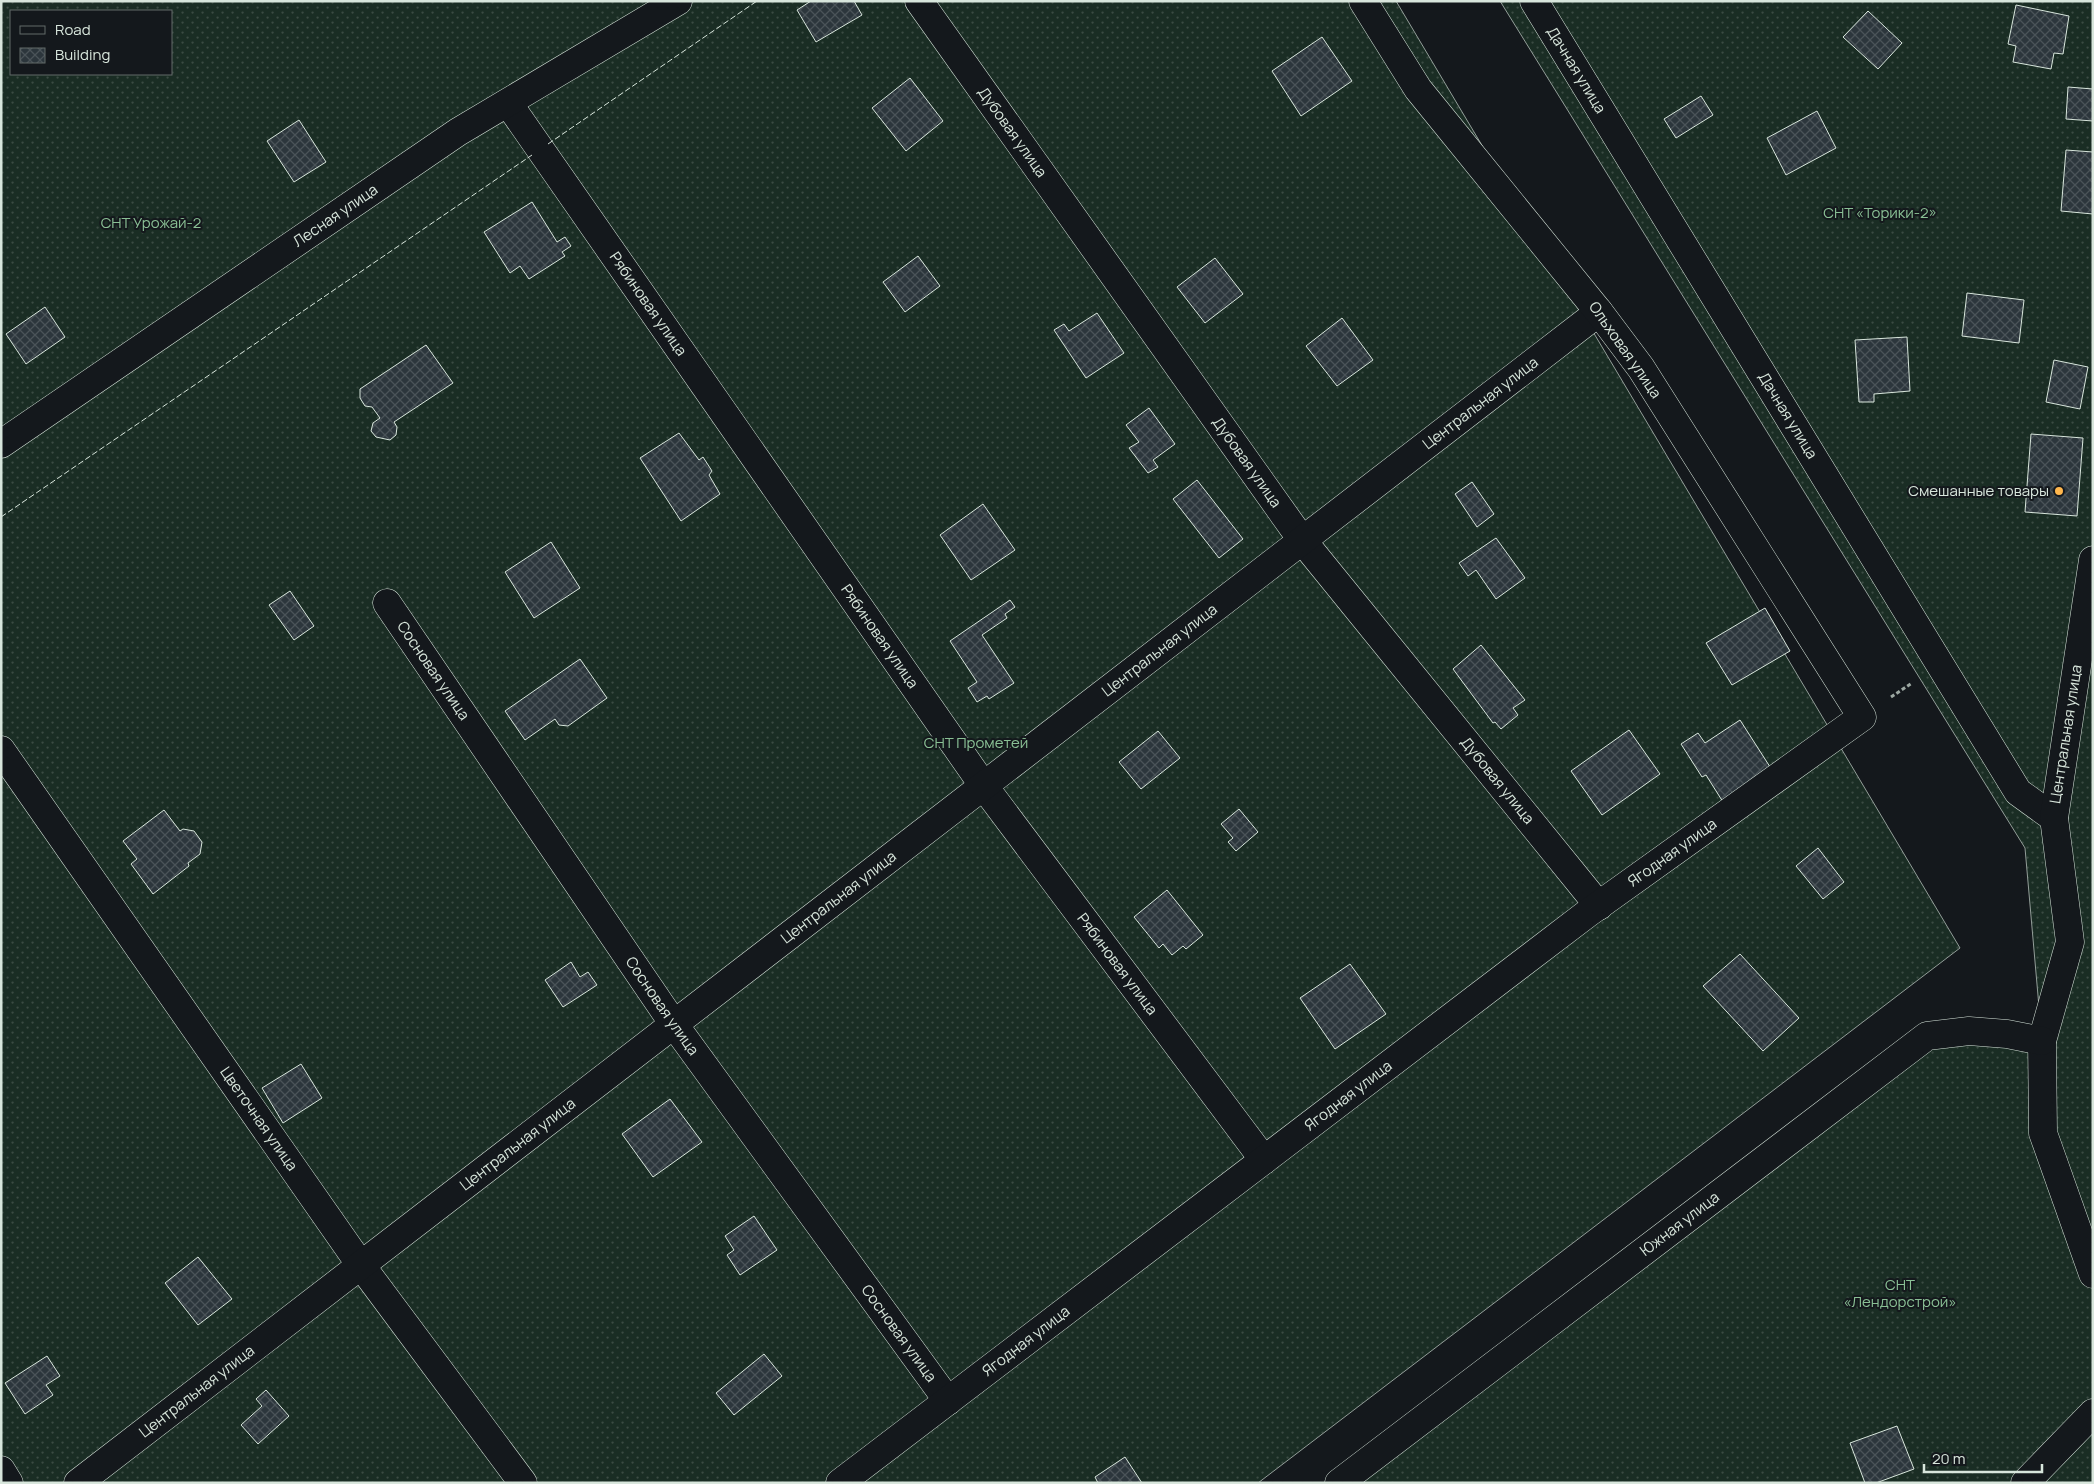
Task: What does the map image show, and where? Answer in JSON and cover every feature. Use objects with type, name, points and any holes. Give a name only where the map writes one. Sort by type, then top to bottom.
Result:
[{"type":"street","name":"Лесная улица","points":[[1,444],[458,132],[678,1]]},
{"type":"street","name":"Дубовая улица","points":[[919,1],[1302,540],[1599,906]]},
{"type":"street","name":"Ольховая улица","points":[[1363,1],[1418,88],[1599,312],[1641,368],[1862,717]]},
{"type":"street","name":"Дачная улица","points":[[1534,1],[2018,792],[2054,818]]},
{"type":"street","name":"Рябиновая улица","points":[[508,103],[983,786],[1264,1160]]},
{"type":"street","name":"Центральная улица","points":[[78,1483],[673,1023],[1599,312]]},
{"type":"street","name":"Центральная улица","points":[[2093,560],[2054,818],[2070,942],[2042,1041],[2043,1133],[2093,1274]]},
{"type":"street","name":"Сосновая улица","points":[[387,603],[673,1023],[948,1400]]},
{"type":"street","name":"Ягодная улица","points":[[840,1483],[1599,906],[1862,717]]},
{"type":"street","name":"Цветочная улица","points":[[1,750],[360,1264],[523,1483]]},
{"type":"street","name":"Южная улица","points":[[1339,1483],[1927,1036],[1969,1032],[2007,1034],[2042,1041]]},
{"type":"street","points":[[2025,1483],[2093,1413]]},
{"type":"street","points":[[1,1470],[9,1483]]},
{"type":"green space","name":"СНТ Прометей","points":[[1,1],[1396,1],[1960,948],[1258,1483],[1,1483]]},
{"type":"green space","name":"СНТ «Торики-2»","points":[[1500,1],[2093,1],[2093,1483],[1339,1483],[1927,1036],[2042,1041],[2025,848]]},
{"type":"building","points":[[811,1],[854,1],[862,15],[816,42],[797,10]]},
{"type":"building","points":[[2016,5],[2069,16],[2063,54],[2054,53],[2051,69],[2013,62],[2016,46],[2008,44]]},
{"type":"building","points":[[1868,11],[1902,43],[1878,69],[1843,37]]},
{"type":"building","points":[[1322,37],[1352,81],[1301,116],[1272,71]]},
{"type":"building","points":[[910,78],[943,121],[906,151],[872,108]]},
{"type":"building","points":[[2068,87],[2093,89],[2093,121],[2066,119]]},
{"type":"building","points":[[1701,96],[1713,115],[1676,138],[1664,119]]},
{"type":"building","points":[[1817,111],[1836,148],[1786,175],[1767,138]]},
{"type":"building","points":[[299,120],[326,162],[294,182],[267,141]]},
{"type":"building","points":[[2066,150],[2093,152],[2093,214],[2061,211]]},
{"type":"building","points":[[532,202],[557,242],[565,237],[571,246],[562,252],[565,256],[529,279],[520,266],[510,273],[484,232]]},
{"type":"building","points":[[918,256],[940,286],[905,312],[883,282]]},
{"type":"building","points":[[1215,258],[1243,294],[1205,323],[1177,287]]},
{"type":"building","points":[[1967,293],[2024,300],[2019,343],[1962,336]]},
{"type":"building","points":[[45,307],[65,337],[26,364],[6,334]]},
{"type":"building","points":[[1097,313],[1124,353],[1086,378],[1054,330],[1064,324],[1069,331]]},
{"type":"building","points":[[1342,318],[1373,360],[1337,386],[1306,346]]},
{"type":"building","points":[[1907,337],[1910,391],[1874,394],[1874,402],[1859,402],[1855,340]]},
{"type":"building","points":[[426,345],[453,383],[394,422],[397,427],[396,435],[390,440],[376,437],[371,431],[373,423],[380,418],[372,407],[365,406],[360,398],[360,389]]},
{"type":"building","points":[[2054,360],[2088,367],[2080,409],[2046,402]]},
{"type":"building","points":[[1149,408],[1175,444],[1153,460],[1158,467],[1148,473],[1129,448],[1139,442],[1126,425]]},
{"type":"building","points":[[679,433],[699,460],[703,457],[712,471],[709,475],[720,494],[681,521],[640,458]]},
{"type":"building","points":[[2031,434],[2083,438],[2077,516],[2025,512]]},
{"type":"building","points":[[1197,480],[1243,539],[1219,558],[1173,499]]},
{"type":"building","points":[[1472,482],[1494,514],[1477,527],[1455,494]]},
{"type":"building","points":[[983,504],[1015,550],[971,580],[940,535]]},
{"type":"building","points":[[1496,538],[1525,578],[1496,599],[1476,570],[1468,576],[1459,563]]},
{"type":"building","points":[[551,542],[580,588],[534,618],[505,572]]},
{"type":"building","points":[[290,591],[314,626],[294,640],[269,605]]},
{"type":"building","points":[[1010,600],[1015,607],[1005,614],[1007,618],[982,635],[1014,683],[989,699],[987,696],[977,702],[968,688],[977,682],[950,641]]},
{"type":"building","points":[[1765,608],[1790,651],[1732,685],[1706,643]]},
{"type":"building","points":[[1481,645],[1525,700],[1513,708],[1518,715],[1501,729],[1495,722],[1493,723],[1453,669]]},
{"type":"building","points":[[580,659],[607,698],[568,726],[559,725],[555,719],[525,740],[505,711]]},
{"type":"building","points":[[1740,720],[1772,770],[1723,802],[1706,775],[1702,777],[1681,744],[1698,733],[1705,743]]},
{"type":"building","points":[[1629,730],[1660,774],[1602,815],[1571,771]]},
{"type":"building","points":[[1158,731],[1180,758],[1141,789],[1119,762]]},
{"type":"building","points":[[1239,809],[1258,832],[1236,851],[1228,842],[1233,838],[1221,824]]},
{"type":"building","points":[[164,810],[180,831],[183,829],[194,831],[202,842],[200,854],[188,863],[189,866],[153,894],[131,864],[137,859],[123,841]]},
{"type":"building","points":[[1818,848],[1844,882],[1823,899],[1796,866]]},
{"type":"building","points":[[1167,890],[1203,935],[1186,949],[1183,946],[1172,955],[1163,944],[1159,948],[1134,917]]},
{"type":"building","points":[[1740,954],[1799,1018],[1763,1051],[1703,986]]},
{"type":"building","points":[[571,962],[580,977],[588,972],[597,985],[563,1007],[545,980]]},
{"type":"building","points":[[1350,964],[1386,1014],[1335,1049],[1300,998]]},
{"type":"building","points":[[301,1064],[322,1098],[283,1123],[262,1088]]},
{"type":"building","points":[[670,1099],[702,1142],[653,1177],[622,1134]]},
{"type":"building","points":[[754,1216],[777,1250],[740,1275],[727,1255],[734,1250],[725,1236]]},
{"type":"building","points":[[198,1257],[232,1299],[198,1325],[165,1283]]},
{"type":"building","points":[[764,1354],[782,1376],[734,1415],[716,1393]]},
{"type":"building","points":[[47,1356],[60,1376],[46,1385],[53,1395],[25,1414],[5,1383]]},
{"type":"building","points":[[266,1390],[289,1416],[258,1444],[241,1425],[262,1406],[256,1399]]},
{"type":"building","points":[[1897,1426],[1914,1469],[1876,1483],[1865,1483],[1850,1443]]},
{"type":"building","points":[[1125,1457],[1142,1483],[1098,1483],[1095,1477]]},
{"type":"fence","points":[[548,144],[757,1]]},
{"type":"fence","points":[[1,517],[532,155]]},
{"type":"place","name":"Смешанные товары","points":[[2059,491]]},
{"type":"park label","name":"СНТ Урожай-2","points":[[151,223]]},
{"type":"park label","name":"СНТ «Лендорстрой»","points":[[1900,1294]]}]
